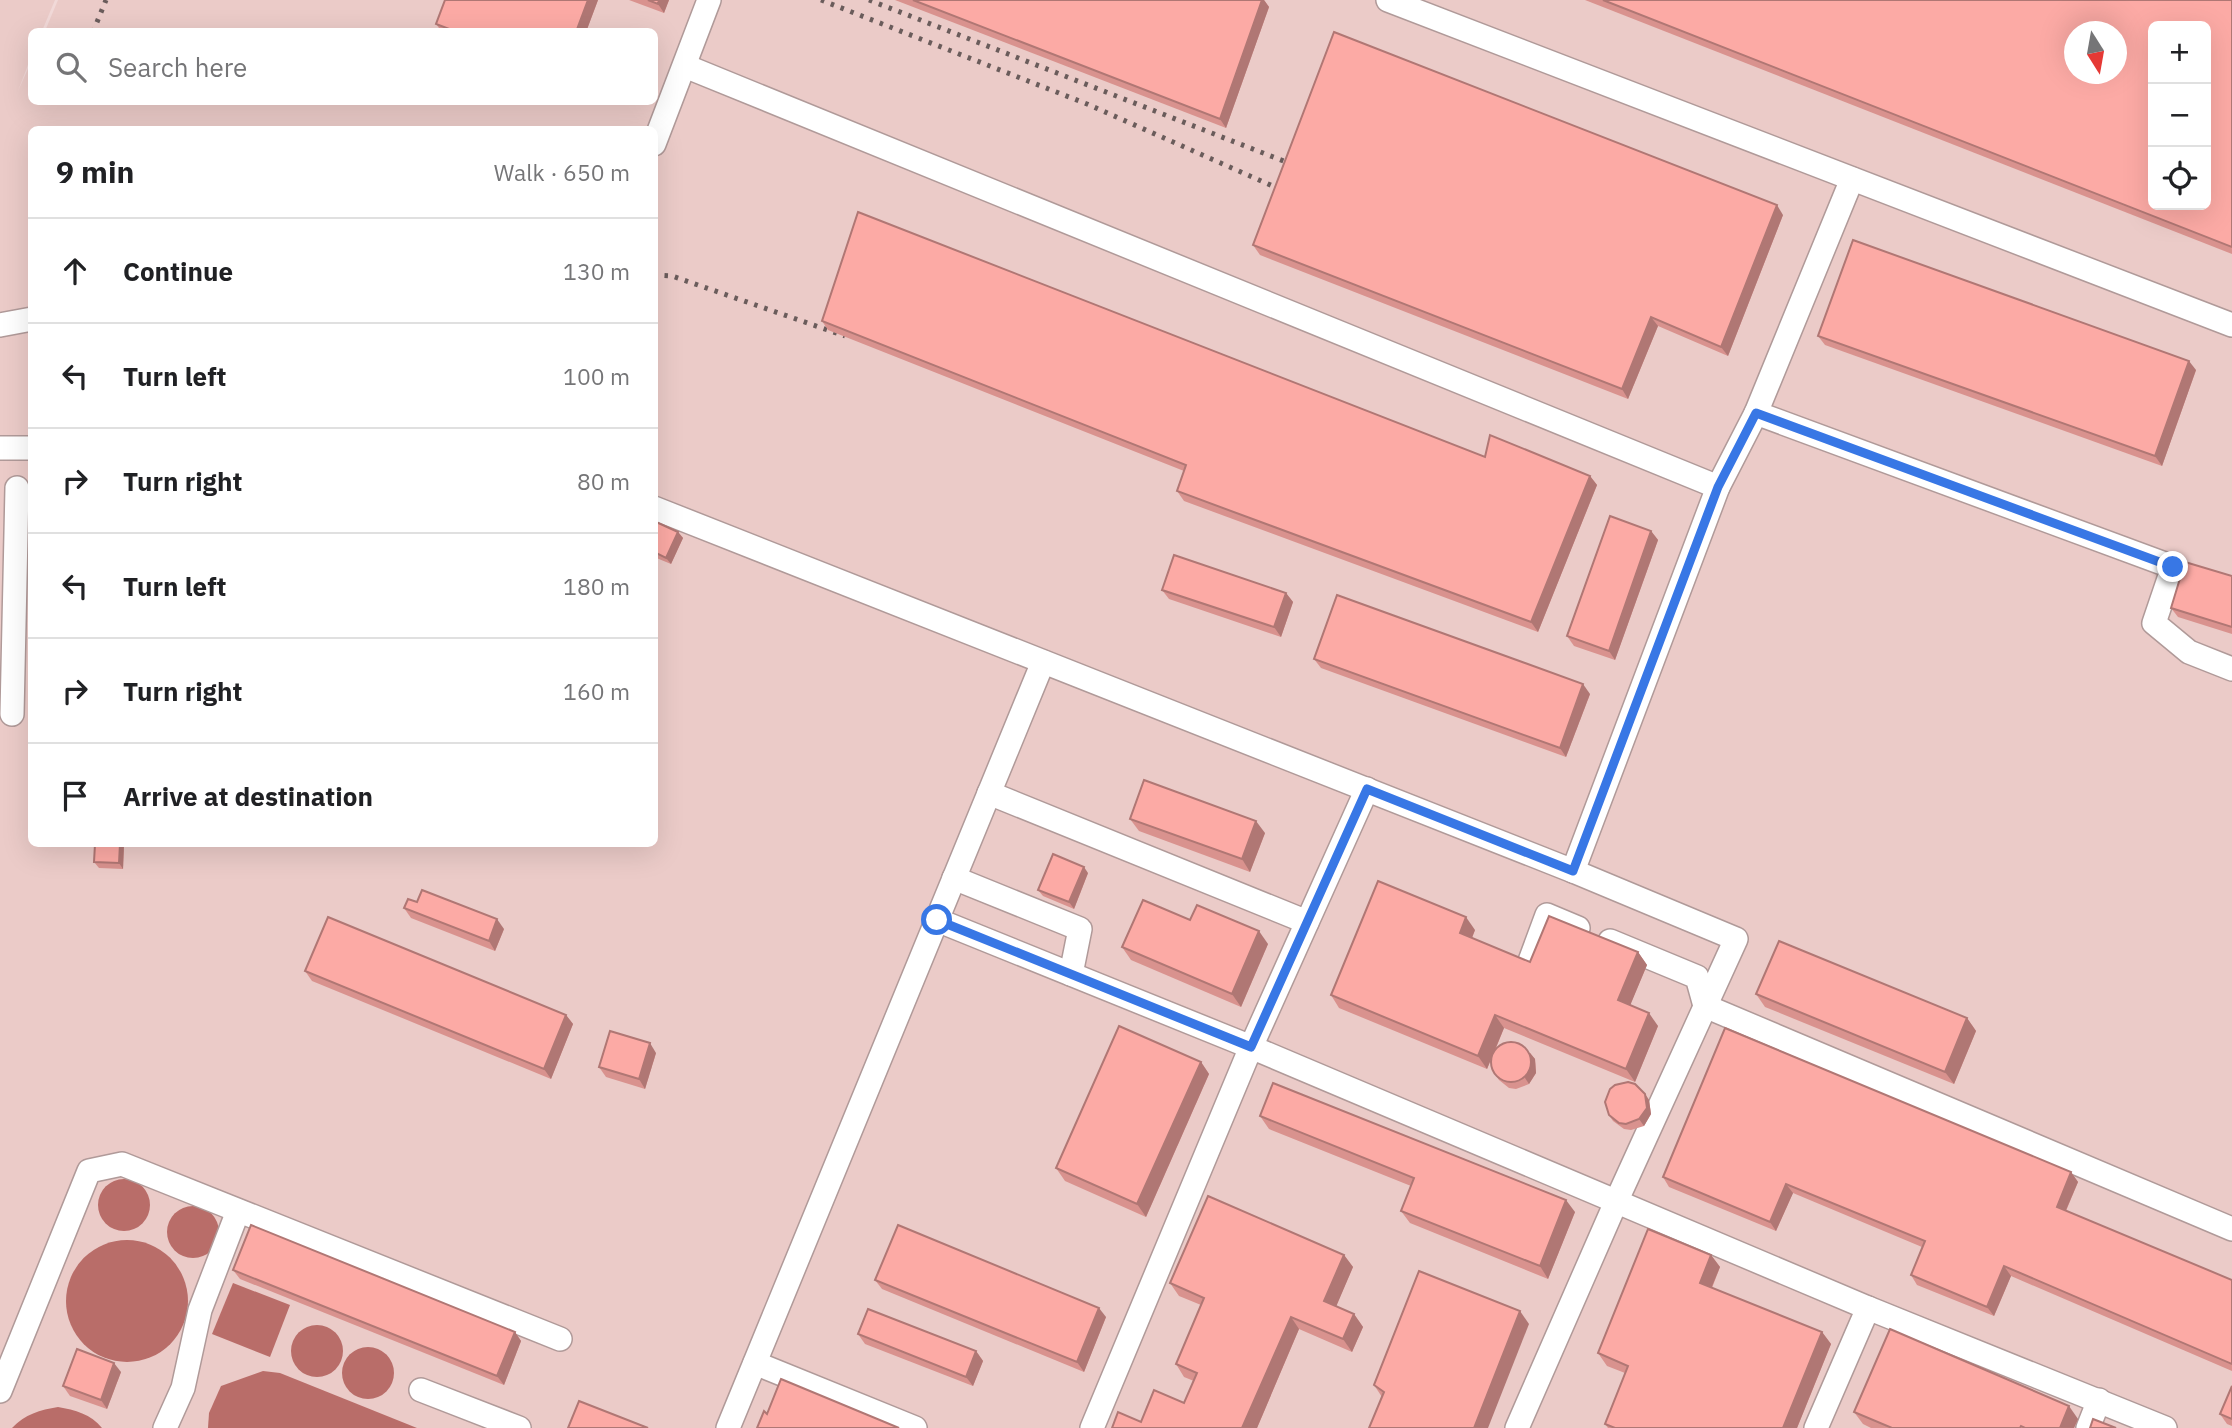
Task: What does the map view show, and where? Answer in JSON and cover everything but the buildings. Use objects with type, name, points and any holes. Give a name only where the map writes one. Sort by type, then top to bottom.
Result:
[{"type":"lane","points":[[658,134],[709,0]]},
{"type":"lane","points":[[1388,0],[2232,325]]},
{"type":"lane","points":[[685,66],[1718,487]]},
{"type":"lane","points":[[1573,871],[1718,487],[1756,413],[1852,179]]},
{"type":"lane","points":[[0,326],[28,320]]},
{"type":"lane","points":[[1756,413],[2173,567],[2154,623],[2189,652],[2232,669]]},
{"type":"lane","points":[[0,448],[28,449]]},
{"type":"lane","points":[[12,714],[16,488]]},
{"type":"lane","points":[[658,510],[1573,871],[1736,939],[1517,1428]]},
{"type":"lane","points":[[728,1428],[1043,662]]},
{"type":"lane","points":[[1092,1428],[1251,1047],[1367,789]]},
{"type":"lane","points":[[989,793],[1307,922]]},
{"type":"lane","points":[[954,878],[1080,929],[1071,974]]},
{"type":"lane","points":[[1530,961],[1547,915],[1698,977],[1705,1006]]},
{"type":"lane","points":[[937,920],[1251,1047],[1868,1308],[2165,1428]]},
{"type":"lane","points":[[1705,1006],[2232,1229]]},
{"type":"lane","points":[[0,1391],[89,1171],[122,1164],[560,1339]]},
{"type":"lane","points":[[165,1428],[183,1388],[200,1310],[238,1211]]},
{"type":"lane","points":[[1816,1428],[1868,1308]]},
{"type":"lane","points":[[755,1363],[915,1428]]},
{"type":"lane","points":[[421,1390],[519,1428]]},
{"type":"lane","points":[[2088,1428],[2099,1400]]},
{"type":"shaded area","points":[[0,0],[55,0],[43,28],[28,28],[28,65],[18,91],[28,69],[28,105],[658,105],[658,28],[46,28],[58,0],[2232,0],[2232,1428],[0,1428]]},
{"type":"shaded area","points":[[124,1179],[143,1186],[150,1205],[143,1224],[124,1231],[105,1224],[98,1205],[105,1186]]},
{"type":"shaded area","points":[[193,1206],[212,1213],[219,1232],[212,1251],[193,1258],[174,1251],[167,1232],[174,1213]]},
{"type":"shaded area","points":[[127,1240],[150,1244],[170,1258],[184,1278],[188,1301],[184,1324],[170,1344],[150,1358],[127,1362],[104,1358],[84,1344],[70,1324],[66,1301],[70,1278],[84,1258],[104,1244]]},
{"type":"shaded area","points":[[233,1283],[290,1305],[270,1357],[212,1334]]},
{"type":"shaded area","points":[[317,1325],[336,1332],[343,1351],[336,1370],[317,1377],[298,1370],[291,1351],[298,1332]]},
{"type":"shaded area","points":[[368,1347],[387,1354],[394,1373],[387,1392],[368,1399],[349,1392],[342,1373],[349,1354]]},
{"type":"shaded area","points":[[263,1371],[280,1373],[417,1428],[208,1428],[209,1413],[221,1386]]},
{"type":"shaded area","points":[[58,1407],[82,1413],[102,1428],[12,1428],[33,1413]]},
{"type":"railway","points":[[95,28],[106,0]]},
{"type":"railway","points":[[821,0],[1087,104],[1284,191]]},
{"type":"railway","points":[[869,0],[1294,165]]},
{"type":"railway","points":[[658,275],[672,276],[845,336]]},
{"type":"route","points":[[937,920],[1251,1047],[1367,789],[1573,871],[1718,487],[1756,413],[2173,567]]}]
